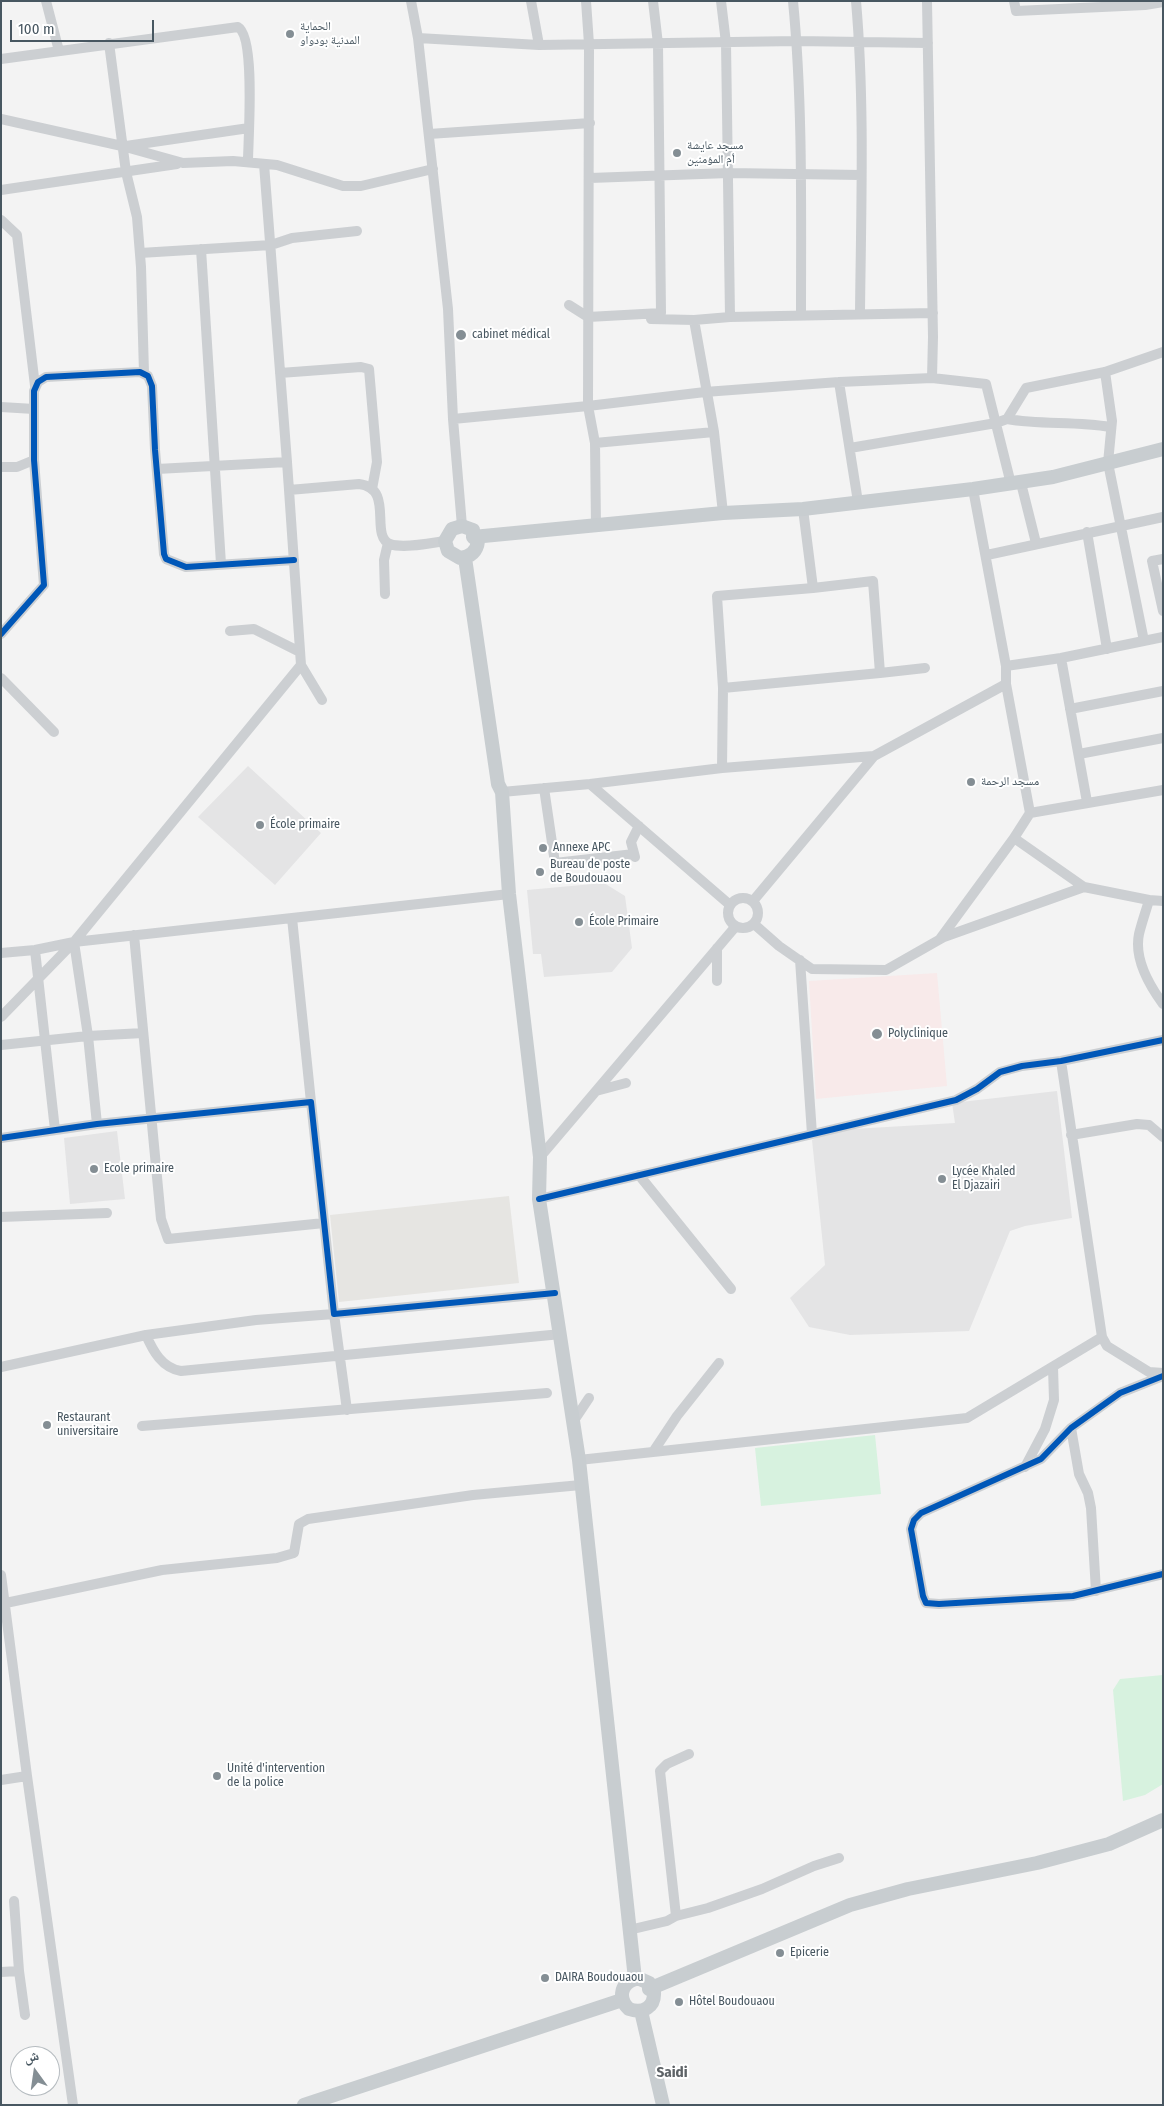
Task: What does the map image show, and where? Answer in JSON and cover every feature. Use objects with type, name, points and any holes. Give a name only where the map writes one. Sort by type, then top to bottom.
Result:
[{"type":"main road","points":[[473,537],[722,514],[803,509],[973,489],[1016,483],[1163,449]]},
{"type":"main road","points":[[462,526],[473,530],[473,537],[478,541],[470,556],[460,558],[448,551],[445,541],[452,529],[462,526]]},
{"type":"main road","points":[[465,558],[498,784],[502,792],[510,894],[540,1158],[539,1200],[555,1293],[579,1460],[635,1979]]},
{"type":"main road","points":[[650,1989],[850,1905],[908,1889],[1038,1863],[1109,1844],[1163,1820]]},
{"type":"main road","points":[[635,1979],[649,1983],[650,1989],[654,1992],[653,2002],[646,2010],[630,2009],[622,2000],[625,1984],[635,1979]]},
{"type":"main road","points":[[304,2105],[622,2000]]},
{"type":"main road","points":[[641,2011],[663,2105]]},
{"type":"street","points":[[46,1],[59,51]]},
{"type":"street","points":[[411,1],[418,38],[448,309],[453,419],[462,526]]},
{"type":"street","points":[[531,1],[538,45]]},
{"type":"street","points":[[586,1],[590,44],[588,406],[595,443],[596,526]]},
{"type":"street","points":[[588,317],[661,313],[658,44],[653,1]]},
{"type":"street","points":[[721,1],[726,43],[730,316]]},
{"type":"street","points":[[793,1],[797,41],[801,174],[801,315]]},
{"type":"street","points":[[856,1],[860,41],[860,314]]},
{"type":"street","points":[[927,1],[932,378]]},
{"type":"street","points":[[1014,1],[1016,11],[1145,5],[1163,2]]},
{"type":"street","points":[[1,60],[110,43],[232,27],[240,28],[246,36],[248,46],[250,91],[248,162]]},
{"type":"street","points":[[418,38],[538,45],[797,41],[928,43]]},
{"type":"street","points":[[110,43],[126,172],[137,217],[144,373]]},
{"type":"street","points":[[1,119],[122,146],[183,163]]},
{"type":"street","points":[[429,134],[590,123]]},
{"type":"street","points":[[122,146],[249,128]]},
{"type":"street","points":[[1,190],[183,163],[233,161],[277,165],[343,186],[361,186],[433,169]]},
{"type":"street","points":[[264,164],[301,665],[322,700]]},
{"type":"street","points":[[590,178],[729,173],[861,175]]},
{"type":"street","points":[[1,220],[17,235],[35,386],[34,460],[44,585],[1,634]]},
{"type":"street","points":[[140,253],[271,245],[292,238],[357,231]]},
{"type":"street","points":[[201,249],[221,564]]},
{"type":"street","points":[[569,305],[588,317],[694,320],[730,316],[932,312]]},
{"type":"street","points":[[694,320],[705,392],[714,432],[722,514]]},
{"type":"street","points":[[850,448],[996,423],[1007,418],[1026,388],[1105,372],[1163,352]]},
{"type":"street","points":[[280,373],[361,367],[369,369],[377,462],[372,489]]},
{"type":"street","points":[[1105,372],[1112,421],[1108,463],[1144,641]]},
{"type":"street","points":[[35,386],[46,377],[144,373],[148,376],[152,386],[157,469],[166,559],[186,566],[294,560]]},
{"type":"street","points":[[453,419],[705,392],[839,382],[932,378],[986,384],[996,423],[1036,543]]},
{"type":"street","points":[[839,382],[858,502]]},
{"type":"street","points":[[1,407],[34,409]]},
{"type":"street","points":[[1007,418],[1025,422],[1086,423],[1110,427]]},
{"type":"street","points":[[595,443],[714,432]]},
{"type":"street","points":[[1,468],[17,467],[34,460]]},
{"type":"street","points":[[157,469],[287,462]]},
{"type":"street","points":[[289,490],[366,485],[372,489],[380,503],[382,533],[388,543],[396,546],[445,541]]},
{"type":"street","points":[[940,939],[1014,838],[1030,813],[1006,684],[1006,666],[987,555],[973,489]]},
{"type":"street","points":[[803,509],[814,588]]},
{"type":"street","points":[[987,555],[1163,517]]},
{"type":"street","points":[[1087,532],[1107,649]]},
{"type":"street","points":[[385,594],[384,560],[388,543]]},
{"type":"street","points":[[1163,559],[1152,561],[1163,611]]},
{"type":"street","points":[[722,768],[724,688],[718,596],[873,581],[880,673]]},
{"type":"street","points":[[230,630],[254,629],[300,652]]},
{"type":"street","points":[[1006,666],[1061,658],[1163,637]]},
{"type":"street","points":[[1061,658],[1087,802]]},
{"type":"street","points":[[1,1017],[74,942],[301,665]]},
{"type":"street","points":[[724,688],[925,668]]},
{"type":"street","points":[[1,678],[54,732]]},
{"type":"street","points":[[753,901],[874,756],[1006,684]]},
{"type":"street","points":[[1070,709],[1163,691]]},
{"type":"street","points":[[1079,754],[1163,738]]},
{"type":"street","points":[[502,792],[590,784],[722,768],[874,756]]},
{"type":"street","points":[[590,784],[730,905],[730,919],[736,926],[745,928],[754,924],[759,915],[753,901],[748,899],[738,899],[730,905]]},
{"type":"street","points":[[544,788],[556,864],[634,856],[630,842],[639,826]]},
{"type":"street","points":[[1030,813],[1163,790]]},
{"type":"street","points":[[1014,838],[1084,887],[1163,901]]},
{"type":"street","points":[[754,924],[779,946],[812,969],[886,970],[940,939],[1084,887]]},
{"type":"street","points":[[1,953],[35,950],[74,942],[134,935],[510,894]]},
{"type":"street","points":[[1150,900],[1139,936],[1139,956],[1152,987],[1163,1004]]},
{"type":"street","points":[[292,918],[334,1314],[347,1410]]},
{"type":"street","points":[[540,1158],[736,926]]},
{"type":"street","points":[[134,935],[161,1219],[168,1238],[324,1223]]},
{"type":"street","points":[[74,942],[88,1036],[97,1124]]},
{"type":"street","points":[[717,948],[717,981]]},
{"type":"street","points":[[35,950],[55,1130]]},
{"type":"street","points":[[800,960],[801,1004],[812,1134]]},
{"type":"street","points":[[1,1045],[88,1036],[144,1033]]},
{"type":"street","points":[[539,1200],[956,1100],[977,1089],[1000,1072],[1022,1066],[1061,1061],[1163,1040]]},
{"type":"street","points":[[1061,1061],[1104,1342]]},
{"type":"street","points":[[596,1091],[626,1084]]},
{"type":"street","points":[[1,1138],[97,1124],[311,1102]]},
{"type":"street","points":[[1071,1135],[1137,1124],[1149,1125],[1163,1137]]},
{"type":"street","points":[[639,1175],[731,1289]]},
{"type":"street","points":[[1,1217],[106,1213]]},
{"type":"street","points":[[1,1366],[146,1335],[256,1320],[555,1293]]},
{"type":"street","points":[[146,1335],[153,1350],[161,1360],[171,1369],[181,1371],[560,1334]]},
{"type":"street","points":[[579,1460],[967,1418],[1091,1343],[1104,1342],[1149,1372],[1163,1374]]},
{"type":"street","points":[[653,1452],[677,1416],[719,1363]]},
{"type":"street","points":[[1025,1467],[1045,1429],[1054,1400],[1053,1367]]},
{"type":"street","points":[[1163,1374],[1120,1393],[1071,1428],[1041,1458],[1025,1467],[921,1513],[914,1520],[912,1529],[923,1596],[926,1603],[939,1604],[1073,1596],[1096,1592],[1163,1574]]},
{"type":"street","points":[[142,1426],[547,1394]]},
{"type":"street","points":[[573,1422],[589,1398]]},
{"type":"street","points":[[1071,1428],[1079,1474],[1088,1493],[1091,1508],[1096,1592]]},
{"type":"street","points":[[3,1604],[162,1570],[277,1558],[294,1553],[299,1524],[308,1518],[473,1494],[581,1485]]},
{"type":"street","points":[[1,1575],[3,1604],[73,2105]]},
{"type":"street","points":[[676,1916],[660,1771],[667,1764],[690,1754]]},
{"type":"street","points":[[1,1780],[27,1776]]},
{"type":"street","points":[[629,1930],[667,1921],[676,1916],[708,1908],[762,1890],[814,1866],[839,1858]]},
{"type":"street","points":[[14,1901],[19,1971],[26,2015]]},
{"type":"street","points":[[1,1972],[19,1971]]},
{"type":"shaded area","name":"École primaire","points":[[248,766],[321,833],[275,885],[198,817]]},
{"type":"shaded area","name":"École Primaire","points":[[604,883],[625,896],[632,948],[612,972],[544,977],[541,954],[533,954],[527,890]]},
{"type":"shaded area","name":"Polyclinique","points":[[937,973],[947,1086],[816,1099],[809,981]]},
{"type":"shaded area","name":"Lycée Khaled El Djazairi","points":[[1057,1091],[1072,1218],[1025,1226],[1010,1231],[969,1331],[850,1335],[809,1327],[790,1298],[825,1265],[812,1140],[836,1130],[955,1123],[952,1103]]},
{"type":"shaded area","name":"Ecole primaire","points":[[117,1131],[125,1199],[70,1204],[64,1138]]},
{"type":"shaded area","points":[[509,1196],[519,1283],[339,1302],[330,1215]]},
{"type":"green space","points":[[875,1435],[881,1494],[761,1506],[755,1448]]},
{"type":"green space","points":[[1163,1675],[1163,1784],[1145,1795],[1123,1801],[1113,1690],[1120,1679]]},
{"type":"cycle path","points":[[1,634],[44,585],[34,460],[34,391],[38,382],[46,377],[140,372],[148,376],[152,386],[155,450],[166,559],[186,567],[294,560]]},
{"type":"cycle path","points":[[539,1199],[956,1100],[977,1089],[1000,1072],[1022,1066],[1061,1061],[1163,1040]]},
{"type":"cycle path","points":[[1,1138],[97,1124],[311,1102],[334,1314],[555,1293]]},
{"type":"cycle path","points":[[1163,1376],[1120,1393],[1071,1428],[1041,1459],[921,1513],[914,1520],[911,1529],[923,1596],[926,1603],[939,1604],[1073,1596],[1163,1574]]},
{"type":"place","name":"الحماية المدنية بودواو","points":[[290,34]]},
{"type":"place","name":"مسجد عايشة أم المؤمنين","points":[[677,153]]},
{"type":"place","name":"cabinet médical","points":[[461,335]]},
{"type":"place","name":"مسجد الرحمة","points":[[971,782]]},
{"type":"place","name":"École primaire","points":[[260,825]]},
{"type":"place","name":"Annexe APC","points":[[543,848]]},
{"type":"place","name":"Bureau de poste de Boudouaou","points":[[540,872]]},
{"type":"place","name":"École Primaire","points":[[579,922]]},
{"type":"place","name":"Polyclinique","points":[[877,1034]]},
{"type":"place","name":"Ecole primaire","points":[[94,1169]]},
{"type":"place","name":"Lycée Khaled El Djazairi","points":[[942,1179]]},
{"type":"place","name":"Restaurant universitaire","points":[[47,1425]]},
{"type":"place","name":"Unité d'intervention de la police","points":[[217,1776]]},
{"type":"place","name":"Epicerie","points":[[780,1953]]},
{"type":"place","name":"DAIRA Boudouaou","points":[[545,1978]]},
{"type":"place","name":"Hôtel Boudouaou","points":[[679,2002]]},
{"type":"district","name":"Saidi","points":[[672,2073]]}]
